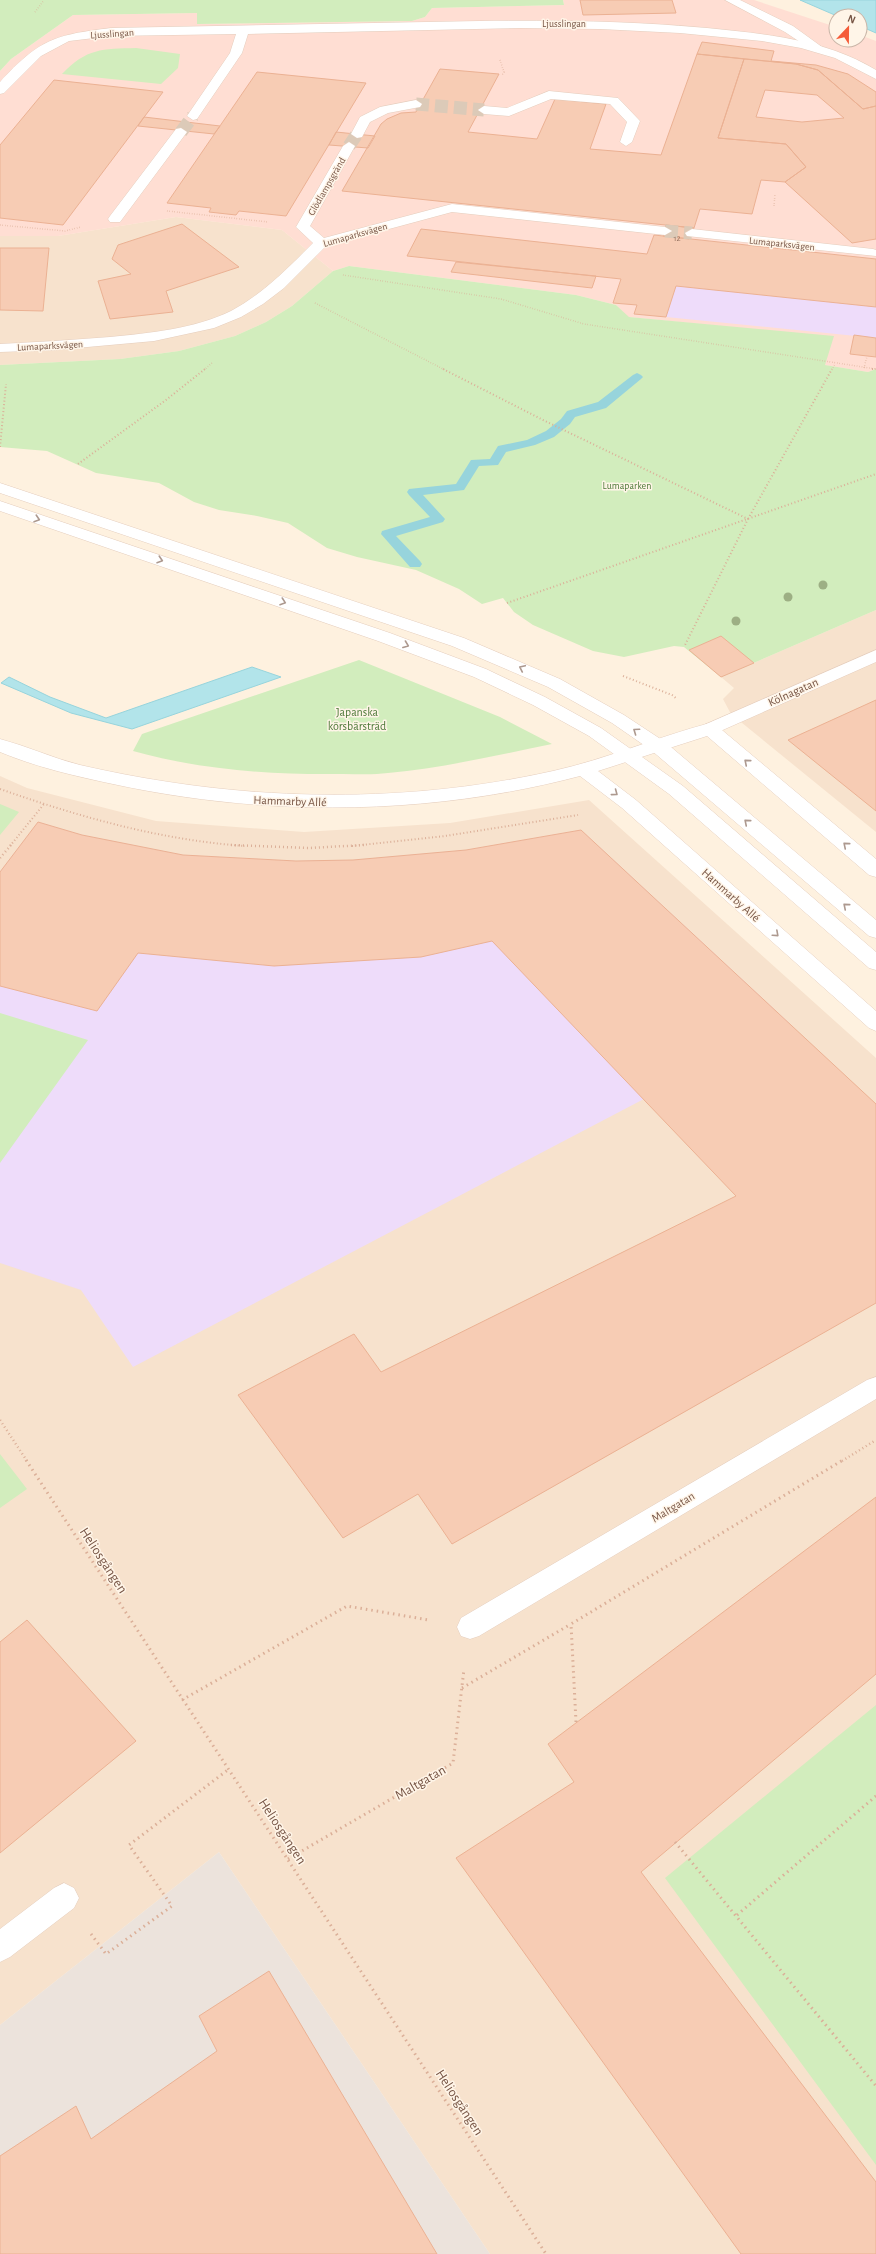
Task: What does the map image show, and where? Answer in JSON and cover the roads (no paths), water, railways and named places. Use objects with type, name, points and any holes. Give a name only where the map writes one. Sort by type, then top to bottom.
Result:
[{"type":"street","points":[[731,0],[789,29],[816,46]]},
{"type":"street","name":"Ljusslingan","points":[[0,90],[27,60],[66,38],[111,32],[512,23],[595,23],[674,28],[757,37],[816,46],[858,63],[876,75]]},
{"type":"street","points":[[193,116],[236,52],[243,30]]},
{"type":"street","points":[[484,110],[509,112],[549,95],[614,101],[634,121],[626,142]]},
{"type":"street","points":[[357,134],[365,120],[384,110],[416,104]]},
{"type":"street","points":[[115,219],[181,132]]},
{"type":"street","name":"Glödlampsgränd","points":[[320,243],[303,226],[350,146]]},
{"type":"street","name":"Lumaparksvägen","points":[[5,348],[54,346],[154,337],[209,325],[236,314],[278,285],[320,243],[452,208],[665,230]]},
{"type":"street","name":"Lumaparksvägen","points":[[692,233],[873,252]]},
{"type":"street","points":[[0,488],[458,642],[554,683],[618,719],[658,746],[876,931]]},
{"type":"street","points":[[0,506],[384,637],[480,673],[539,701],[595,732],[676,790],[876,963]]},
{"type":"street","name":"Kölnagatan","points":[[710,729],[876,655]]},
{"type":"street","points":[[710,729],[876,870]]},
{"type":"street","name":"Hammarby Allé","points":[[0,745],[75,770],[156,787],[237,799],[335,803],[402,800],[486,790],[584,770],[710,729]]},
{"type":"street","name":"Hammarby Allé","points":[[584,770],[629,804],[876,1023]]},
{"type":"street","name":"Maltgatan","points":[[470,1627],[876,1387]]},
{"type":"street","points":[[0,1947],[64,1898]]},
{"type":"water","points":[[800,0],[876,0],[876,33],[868,30],[868,8],[828,8],[828,12]]},
{"type":"water","points":[[252,667],[281,677],[132,729],[71,713],[1,683],[9,677],[50,697],[106,718]]},
{"type":"waterway","points":[[415,564],[387,534],[439,519],[413,492],[460,487],[475,463],[494,462],[502,449],[511,448],[541,439],[558,428],[571,414],[602,405],[637,377]]},
{"type":"tunnel","points":[[416,104],[484,110]]},
{"type":"tunnel","points":[[181,132],[193,116]]},
{"type":"tunnel","points":[[349,146],[357,134]]},
{"type":"tunnel","points":[[665,231],[692,233]]},
{"type":"park label","name":"Lumaparken","points":[[627,485]]},
{"type":"park label","name":"Japanska körsbärsträd","points":[[357,719]]}]
